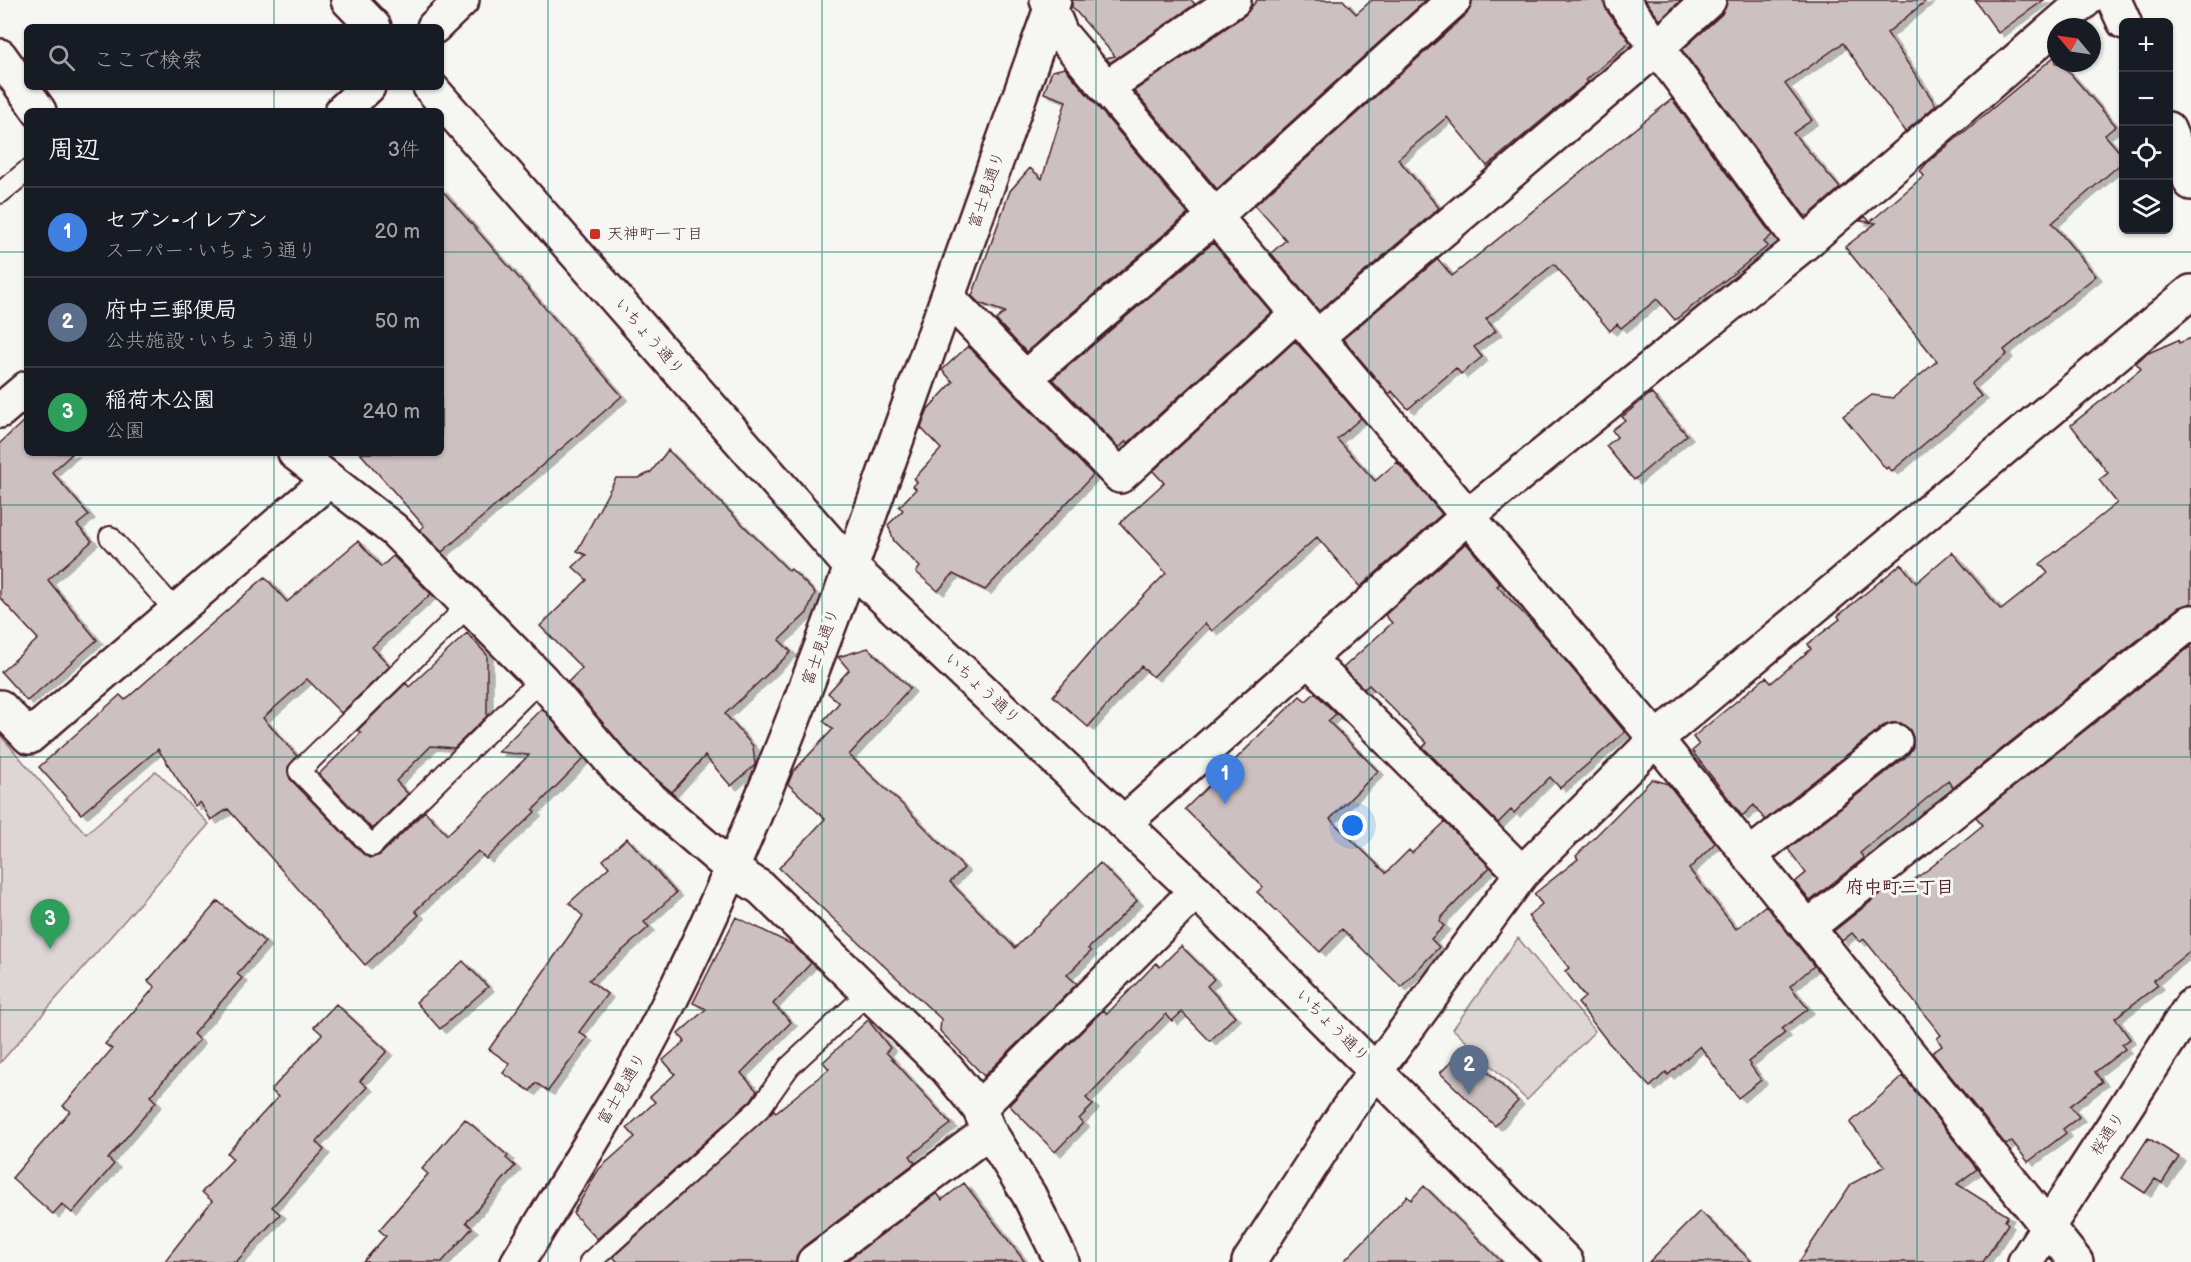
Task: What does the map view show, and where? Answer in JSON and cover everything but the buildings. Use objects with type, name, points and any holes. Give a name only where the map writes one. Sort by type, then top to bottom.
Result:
[{"type":"street","points":[[348,0],[371,24]]},
{"type":"street","points":[[437,24],[462,0]]},
{"type":"street","points":[[1107,87],[1234,0]]},
{"type":"street","points":[[1025,378],[1215,216],[1454,0]]},
{"type":"street","points":[[1622,0],[1803,245]]},
{"type":"street","points":[[948,298],[1120,476],[1658,47],[1709,0]]},
{"type":"street","points":[[1125,822],[1469,515],[1803,245],[2086,0]]},
{"type":"street","points":[[2114,0],[2122,18]]},
{"type":"street","points":[[1050,3],[1061,34],[1656,739],[2076,1262]]},
{"type":"street","name":"富士見通り","points":[[518,1262],[639,1060],[733,870],[783,752],[948,298],[1050,3]]},
{"type":"street","points":[[0,56],[24,90]]},
{"type":"street","points":[[24,90],[37,108]]},
{"type":"street","points":[[345,108],[365,90]]},
{"type":"street","name":"いちょう通り","points":[[433,90],[851,567],[1196,891],[1566,1262]]},
{"type":"street","points":[[2173,139],[2191,183]]},
{"type":"street","points":[[1249,1262],[1347,1110],[1522,873],[1656,739],[2191,292]]},
{"type":"street","points":[[0,411],[24,391]]},
{"type":"street","points":[[299,456],[394,530],[541,679],[624,776],[733,870],[761,888],[947,1069],[984,1120],[1029,1196],[1062,1262]]},
{"type":"street","points":[[0,707],[29,737],[328,480]]},
{"type":"street","points":[[1807,928],[2191,622]]},
{"type":"street","points":[[1309,660],[1522,873]]},
{"type":"street","points":[[1749,856],[1894,741]]},
{"type":"street","points":[[814,1262],[984,1120],[1196,891]]},
{"type":"street","name":"桜通り","points":[[2025,1262],[2191,1006]]},
{"type":"lane","points":[[0,192],[24,173]]},
{"type":"lane","points":[[110,537],[175,610]]},
{"type":"lane","points":[[468,606],[299,771],[372,846],[541,679]]},
{"type":"lane","points":[[590,1262],[760,1108],[789,1066],[868,993]]},
{"type":"shaded area","points":[[0,735],[86,834],[156,771],[209,824],[0,1063]]},
{"type":"shaded area","points":[[1518,938],[1595,1031],[1527,1100],[1453,1029]]},
{"type":"place","name":"天神町一丁目","points":[[595,234]]},
{"type":"place","name":"セブン-イレブン","points":[[1225,804]]},
{"type":"place","name":"稲荷木公園","points":[[50,949]]},
{"type":"place","name":"府中三郵便局","points":[[1469,1095]]},
{"type":"district","name":"府中町三丁目","points":[[1900,887]]}]
